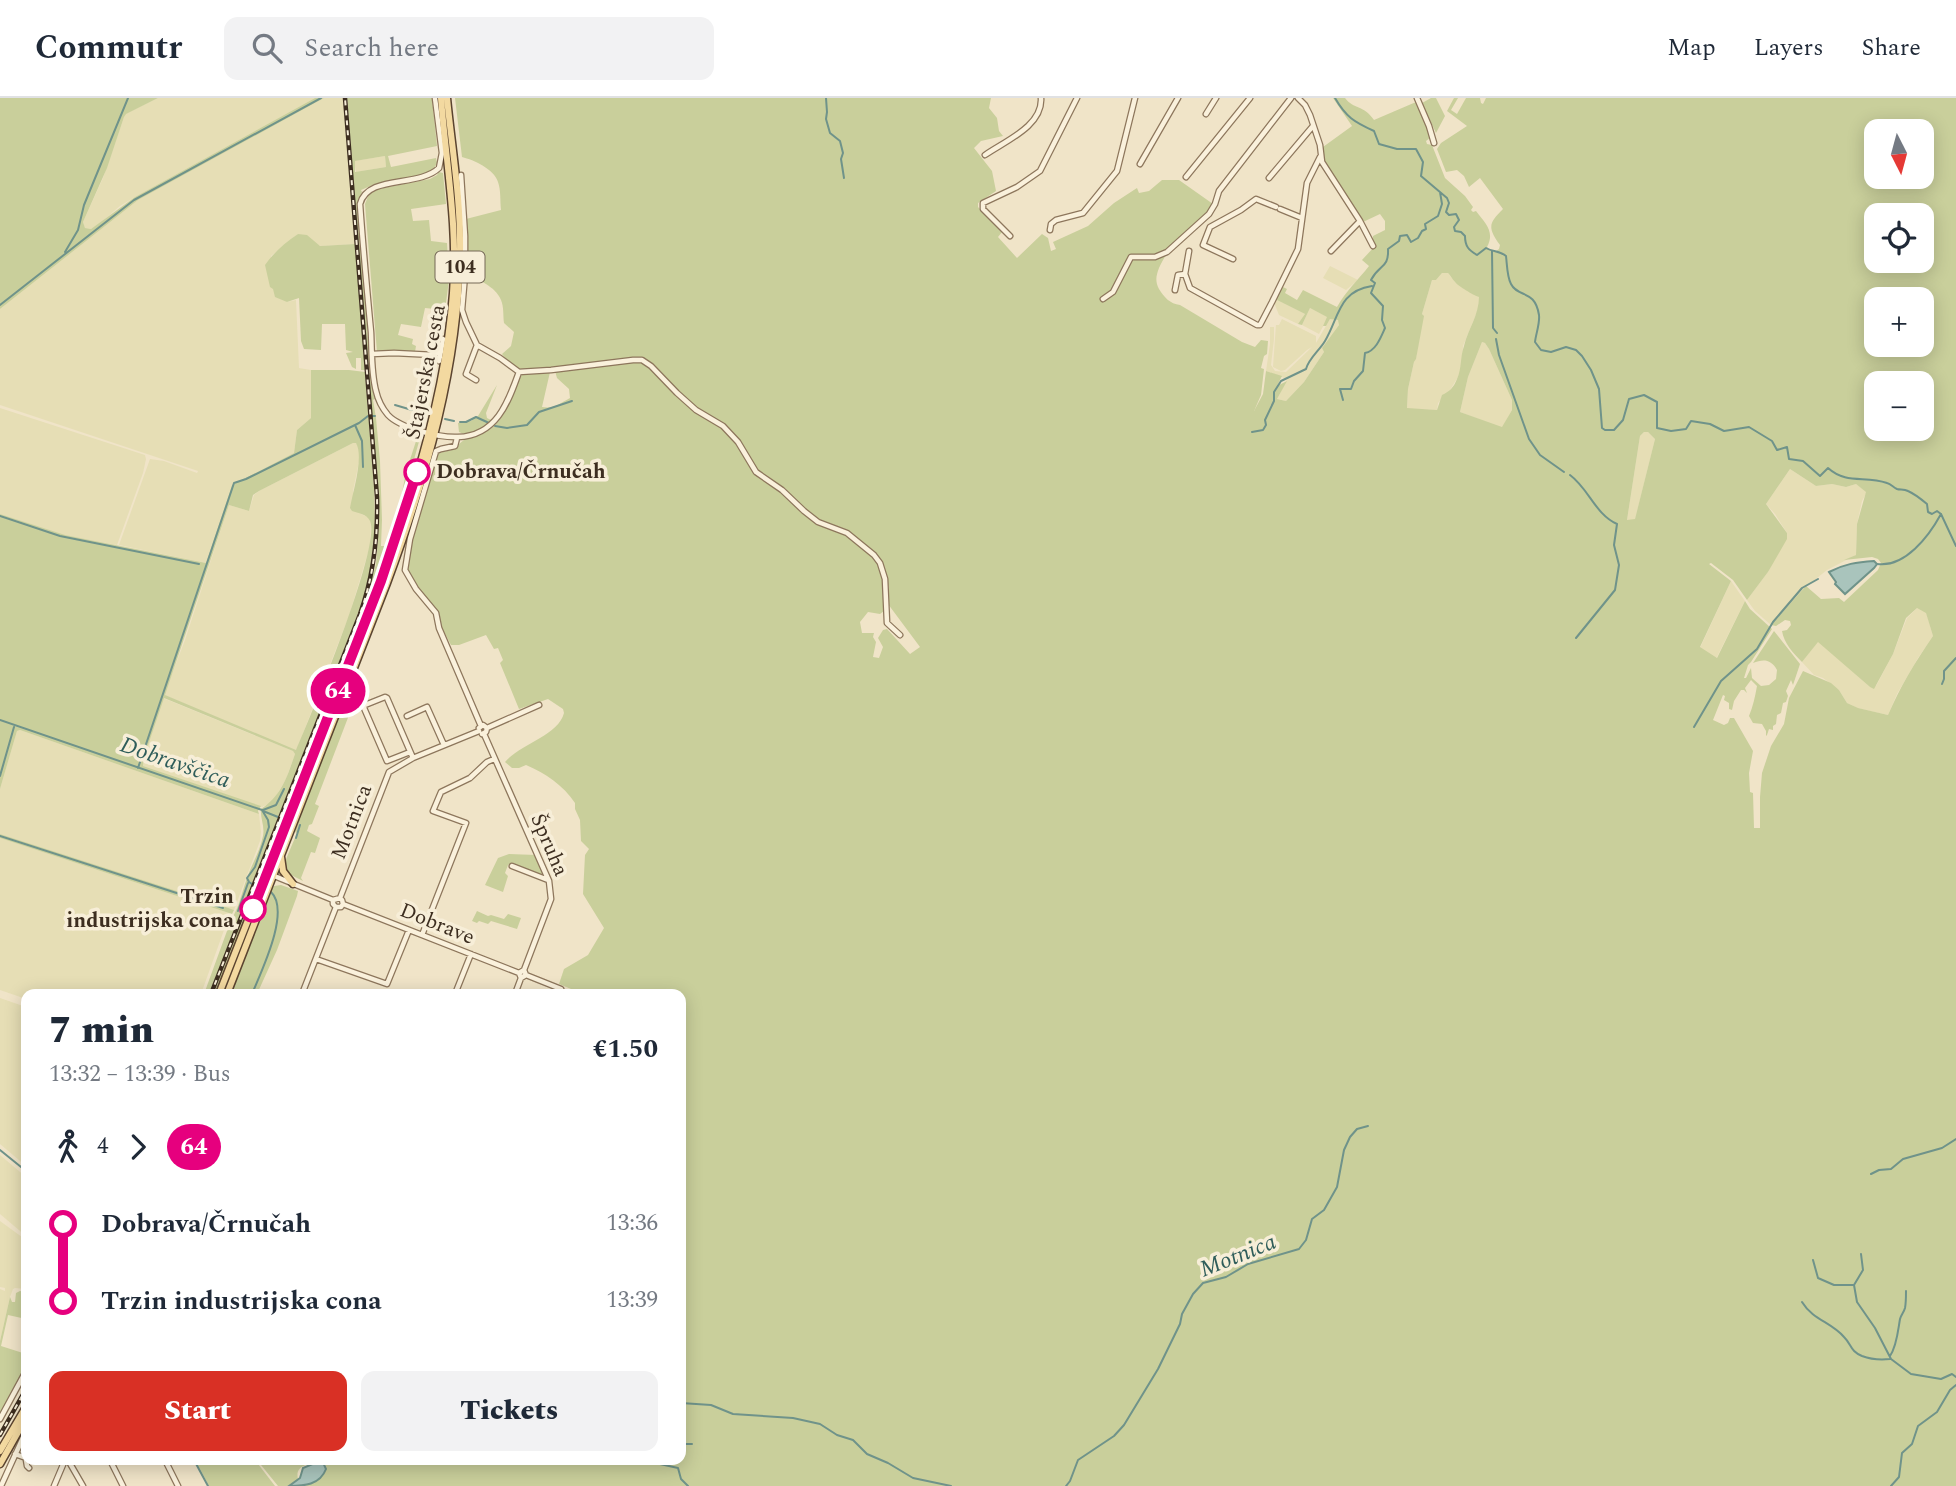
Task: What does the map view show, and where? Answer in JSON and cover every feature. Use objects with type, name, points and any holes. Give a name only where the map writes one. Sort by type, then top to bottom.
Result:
[{"type":"main road","name":"Štajerska cesta","points":[[431,433],[448,340],[454,282],[452,203],[438,98]]},
{"type":"main road","name":"Štajerska cesta","points":[[405,524],[452,350],[459,277],[459,214],[447,98]]},
{"type":"main road","name":"104","points":[[221,989],[270,874],[281,856],[383,593],[405,524]]},
{"type":"main road","name":"104","points":[[229,989],[381,581],[405,524]]},
{"type":"main road","points":[[281,856],[284,871],[293,884]]},
{"type":"main road","points":[[0,1451],[21,1415]]},
{"type":"main road","points":[[0,1464],[21,1427]]},
{"type":"street","points":[[438,98],[442,153],[439,168],[426,177],[374,187],[366,191],[360,204],[378,399],[386,412],[398,422],[457,438],[479,432],[497,420],[511,395],[519,372]]},
{"type":"street","points":[[985,155],[1030,125],[1040,110],[1041,98]]},
{"type":"street","points":[[1010,236],[983,209],[984,203],[1040,172],[1077,98]]},
{"type":"street","points":[[1050,230],[1051,224],[1056,220],[1083,213],[1117,171],[1135,98]]},
{"type":"street","points":[[1140,164],[1178,98]]},
{"type":"street","points":[[1206,114],[1216,98]]},
{"type":"street","points":[[1186,177],[1250,98]]},
{"type":"street","points":[[1103,299],[1113,292],[1129,259],[1133,256],[1164,254],[1206,217],[1219,191],[1291,98]]},
{"type":"street","points":[[1189,251],[1185,274],[1191,289],[1256,325],[1259,324],[1298,249],[1307,183],[1320,157],[1320,145],[1308,110],[1298,98]]},
{"type":"street","points":[[1417,98],[1434,143]]},
{"type":"street","points":[[1269,178],[1313,126]]},
{"type":"street","points":[[1320,157],[1349,207],[1360,220],[1373,246]]},
{"type":"street","points":[[461,175],[465,249],[462,310],[474,342],[519,372],[633,360],[642,360],[651,366],[688,403],[728,431],[756,472],[782,490],[818,523],[847,533],[874,555],[886,579],[887,623],[900,635]]},
{"type":"street","points":[[1233,259],[1203,245],[1210,227],[1253,200],[1261,200],[1302,218]]},
{"type":"street","points":[[1331,251],[1360,220]]},
{"type":"street","points":[[1175,290],[1178,275],[1185,274]]},
{"type":"street","points":[[372,354],[434,355],[439,361],[443,339]]},
{"type":"street","points":[[476,380],[466,374],[477,345]]},
{"type":"street","name":"Špruha","points":[[457,438],[455,446],[436,451],[410,539],[405,570],[416,590],[436,613],[439,628],[482,730],[549,881],[551,899],[516,989]]},
{"type":"street","points":[[410,751],[387,761],[365,705],[387,698],[410,751],[413,758]]},
{"type":"street","name":"Motnica","points":[[340,898],[389,772],[413,758],[539,705]]},
{"type":"street","points":[[407,716],[427,707],[444,745]]},
{"type":"street","points":[[422,935],[466,822],[433,811],[441,792],[470,778],[495,758]]},
{"type":"street","points":[[512,866],[549,881]]},
{"type":"street","points":[[270,874],[333,900],[340,898],[343,904],[339,908],[336,907]]},
{"type":"street","points":[[333,900],[336,907]]},
{"type":"street","name":"Dobrave","points":[[343,904],[561,989]]},
{"type":"street","points":[[304,989],[336,907]]},
{"type":"street","points":[[316,958],[387,984],[409,930]]},
{"type":"street","points":[[457,989],[471,954]]},
{"type":"street","points":[[0,1419],[21,1380]]},
{"type":"street","points":[[1,1486],[21,1441]]},
{"type":"street","points":[[15,1454],[21,1457]]},
{"type":"street","points":[[54,1486],[64,1465]]},
{"type":"street","points":[[69,1465],[83,1486]]},
{"type":"street","points":[[112,1465],[123,1486]]},
{"type":"street","points":[[168,1465],[178,1486]]},
{"type":"shaded area","points":[[158,98],[315,98],[135,197],[91,229],[85,228],[83,222],[103,178],[125,114]]},
{"type":"shaded area","points":[[324,98],[343,98],[355,244],[320,246],[298,234],[271,256],[273,289],[287,302],[296,300],[299,368],[311,370],[311,418],[297,430],[294,453],[232,485],[206,563],[119,545],[150,459],[197,473],[198,471],[0,405],[0,309],[138,200]]},
{"type":"shaded area","points":[[385,156],[386,167],[356,172],[354,161]]},
{"type":"shaded area","points":[[1330,266],[1358,280],[1346,290],[1323,278]]},
{"type":"shaded area","points":[[1442,273],[1448,273],[1455,282],[1479,297],[1479,307],[1463,346],[1462,367],[1458,377],[1438,403],[1437,410],[1407,409],[1408,389],[1416,358],[1422,314],[1432,280],[1436,280]]},
{"type":"shaded area","points":[[1275,299],[1305,314],[1301,322],[1298,324],[1279,315]]},
{"type":"shaded area","points":[[1310,308],[1328,317],[1319,334],[1302,325]]},
{"type":"shaded area","points":[[1282,319],[1316,336],[1316,343],[1330,319],[1340,322],[1304,382],[1286,401],[1277,399],[1287,379],[1266,371],[1270,327],[1274,327],[1271,365],[1275,371],[1286,372],[1312,347],[1285,370],[1273,367],[1276,325],[1279,325]]},
{"type":"shaded area","points":[[1482,342],[1489,349],[1512,400],[1512,410],[1502,428],[1460,412],[1468,377]]},
{"type":"shaded area","points":[[0,408],[145,455],[143,473],[117,545],[64,535],[0,514]]},
{"type":"shaded area","points":[[1648,432],[1655,439],[1635,520],[1627,520],[1640,436]]},
{"type":"shaded area","points":[[353,443],[359,447],[359,462],[353,491],[361,514],[371,522],[370,546],[349,616],[296,751],[164,695],[229,505],[249,511],[254,495],[259,491]]},
{"type":"shaded area","points":[[1790,469],[1816,486],[1832,484],[1846,487],[1856,484],[1867,492],[1857,524],[1856,555],[1827,570],[1807,586],[1771,625],[1747,600],[1768,572],[1787,533],[1766,504]]},
{"type":"shaded area","points":[[1731,581],[1745,601],[1716,659],[1700,648]]},
{"type":"shaded area","points":[[1917,608],[1926,612],[1933,636],[1897,694],[1888,715],[1847,703],[1839,690],[1814,675],[1802,662],[1818,641],[1870,687],[1876,686],[1893,654],[1907,618]]},
{"type":"shaded area","points":[[163,698],[293,751],[295,754],[286,779],[275,798],[262,807],[143,766]]},
{"type":"shaded area","points":[[17,731],[259,814],[260,841],[234,910],[0,834],[0,789]]},
{"type":"shaded area","points":[[0,838],[232,914],[203,989],[21,989],[21,997],[0,990]]},
{"type":"shaded area","points":[[0,998],[21,1005],[21,1162],[0,1144]]},
{"type":"shaded area","points":[[0,1155],[21,1173],[21,1232],[0,1214]]},
{"type":"shaded area","points":[[0,1221],[21,1236],[21,1289],[13,1289],[0,1341],[0,1289],[5,1291],[5,1288],[0,1287]]},
{"type":"green space","points":[[0,98],[158,98],[124,117],[107,168],[83,222],[85,228],[91,229],[135,197],[315,98],[324,98],[138,200],[0,309]]},
{"type":"green space","points":[[347,98],[432,98],[437,146],[388,156],[391,167],[436,158],[437,163],[431,173],[375,184],[361,190],[359,207],[368,370]],"holes":[[[385,156],[386,167],[355,172],[355,161]]]},
{"type":"green space","points":[[455,98],[991,98],[989,108],[997,118],[999,131],[1003,136],[981,141],[974,148],[992,171],[996,191],[978,203],[978,207],[1002,232],[998,237],[1017,258],[1042,234],[1048,238],[1051,251],[1056,249],[1053,242],[1088,226],[1114,203],[1137,188],[1139,193],[1149,191],[1162,180],[1179,180],[1213,204],[1169,250],[1159,268],[1157,283],[1170,302],[1180,305],[1242,342],[1255,347],[1261,340],[1268,341],[1267,354],[1261,368],[1264,369],[1261,395],[1254,411],[1263,394],[1266,371],[1282,376],[1277,386],[1287,381],[1277,399],[1286,401],[1304,382],[1324,352],[1322,348],[1339,325],[1338,320],[1330,319],[1326,326],[1323,326],[1327,317],[1310,308],[1302,325],[1298,324],[1305,314],[1275,299],[1283,287],[1287,289],[1285,293],[1297,300],[1303,290],[1337,307],[1369,266],[1362,260],[1375,246],[1373,236],[1385,230],[1385,221],[1380,214],[1363,222],[1323,158],[1323,147],[1352,126],[1333,98],[1345,98],[1374,120],[1416,102],[1426,122],[1430,138],[1426,141],[1427,144],[1432,145],[1445,178],[1465,196],[1473,207],[1471,210],[1476,211],[1486,224],[1490,232],[1487,247],[1496,251],[1500,245],[1491,225],[1503,209],[1480,178],[1469,187],[1464,176],[1457,170],[1446,172],[1437,149],[1441,143],[1467,126],[1447,111],[1454,98],[1458,98],[1451,110],[1457,114],[1466,98],[1480,98],[1483,104],[1486,98],[1956,98],[1956,1486],[278,1486],[261,1465],[305,1465],[299,1469],[298,1477],[299,1483],[305,1485],[325,1473],[326,1465],[686,1465],[686,989],[571,989],[559,984],[564,969],[588,955],[604,928],[583,894],[585,855],[589,849],[581,841],[580,820],[575,803],[565,791],[533,768],[526,765],[512,768],[505,762],[547,734],[564,713],[563,709],[548,699],[519,709],[500,663],[503,660],[498,648],[494,649],[486,635],[459,645],[451,645],[437,611],[407,573],[410,546],[438,453],[456,449],[465,440],[487,431],[497,423],[523,374],[550,372],[542,407],[551,407],[570,398],[569,389],[557,378],[555,371],[641,361],[688,405],[725,430],[756,474],[775,486],[810,519],[842,532],[872,554],[878,562],[884,581],[884,611],[880,614],[868,612],[860,622],[862,633],[874,633],[876,642],[873,657],[879,658],[883,647],[878,638],[883,630],[887,629],[910,654],[920,647],[888,604],[889,588],[883,566],[873,551],[847,531],[812,517],[787,491],[755,469],[740,443],[726,426],[685,400],[651,364],[643,359],[635,359],[527,371],[507,360],[502,354],[511,346],[514,332],[504,323],[501,300],[495,291],[468,271],[466,219],[501,210],[499,185],[488,169],[462,157]],"holes":[[[1442,273],[1448,273],[1459,286],[1479,297],[1479,304],[1463,350],[1457,379],[1451,389],[1442,395],[1437,410],[1407,408],[1408,389],[1424,316],[1422,314],[1432,280],[1436,280]],[[1482,342],[1489,349],[1512,400],[1512,410],[1502,427],[1460,412],[1468,377]],[[1648,432],[1655,439],[1635,519],[1627,520],[1640,436]],[[1790,469],[1816,486],[1832,484],[1846,487],[1856,484],[1866,492],[1857,524],[1856,555],[1844,560],[1872,557],[1881,563],[1878,570],[1844,602],[1839,598],[1821,599],[1806,586],[1771,625],[1790,621],[1791,625],[1782,631],[1789,648],[1802,662],[1818,642],[1874,689],[1893,654],[1906,618],[1917,608],[1926,613],[1933,636],[1908,675],[1888,715],[1847,703],[1831,683],[1803,671],[1789,698],[1784,724],[1771,746],[1762,773],[1760,828],[1754,828],[1753,793],[1750,792],[1749,773],[1753,751],[1734,718],[1730,718],[1724,725],[1713,720],[1723,695],[1732,710],[1741,690],[1747,693],[1745,688],[1751,680],[1757,686],[1749,716],[1753,723],[1762,724],[1766,736],[1769,729],[1773,730],[1776,724],[1777,715],[1781,713],[1788,696],[1786,691],[1791,680],[1793,685],[1800,664],[1774,631],[1753,663],[1763,661],[1772,664],[1777,670],[1776,679],[1769,685],[1761,686],[1752,678],[1751,668],[1744,678],[1748,665],[1772,629],[1745,601],[1717,658],[1700,647],[1731,581],[1709,564],[1733,580],[1747,600],[1768,572],[1787,539],[1787,533],[1766,504]]]},
{"type":"green space","points":[[1436,98],[1445,116],[1436,133],[1422,103]]},
{"type":"green space","points":[[439,172],[443,173],[446,204],[411,209],[413,221],[429,220],[431,241],[447,243],[449,280],[445,310],[425,308],[421,327],[401,324],[398,335],[413,339],[415,352],[377,352],[365,204],[369,194],[378,189],[430,179]]},
{"type":"green space","points":[[298,234],[307,235],[320,246],[355,244],[365,370],[361,370],[361,358],[356,358],[356,369],[352,367],[346,353],[353,352],[346,350],[345,324],[322,324],[321,350],[304,349],[301,341],[299,298],[287,302],[275,297],[270,287],[265,265],[280,248]]},
{"type":"green space","points":[[311,370],[365,372],[374,488],[375,535],[370,574],[363,600],[211,989],[206,989],[262,842],[261,809],[279,792],[295,754],[164,698],[143,766],[261,806],[259,814],[20,730],[17,731],[0,789],[0,514],[65,535],[206,563],[232,485],[294,453],[297,430],[311,418]],"holes":[[[353,443],[356,443],[358,465],[350,508],[369,519],[371,536],[356,596],[296,750],[165,695],[229,505],[249,511],[253,495],[259,491]]]},
{"type":"green space","points":[[368,372],[371,374],[376,398],[373,400],[380,461],[381,546],[385,546],[400,503],[406,472],[418,435],[402,427],[419,433],[420,438],[408,481],[408,495],[383,566],[267,862],[283,819],[281,818],[365,602],[376,564],[379,519]]},
{"type":"green space","points":[[497,385],[486,413],[487,418],[493,421],[472,433],[459,432],[458,423],[471,421],[478,416]]},
{"type":"green space","points":[[350,691],[356,701],[315,804],[319,806],[307,831],[320,838],[315,853],[311,852],[301,878],[303,881],[289,874],[284,864],[297,833],[298,820]]},
{"type":"green space","points":[[0,834],[234,910],[232,914],[0,838]]},
{"type":"green space","points":[[509,854],[536,855],[546,877],[512,863],[508,865],[505,873],[508,876],[503,892],[485,885],[498,858]]},
{"type":"green space","points":[[258,882],[219,989],[214,989],[254,887]]},
{"type":"green space","points":[[281,885],[298,891],[277,950],[259,989],[232,989],[272,888]]},
{"type":"green space","points":[[477,911],[504,919],[508,914],[521,918],[517,929],[491,921],[488,924],[479,921],[477,923],[472,921]]},
{"type":"green space","points":[[21,1291],[21,1318],[8,1315],[1,1346],[21,1352],[21,1379],[0,1417],[0,1341],[10,1297],[12,1302],[15,1302],[16,1293]]},
{"type":"green space","points":[[196,1465],[259,1465],[275,1486],[209,1486]]},
{"type":"water","points":[[1874,561],[1877,564],[1874,568],[1845,594],[1835,584],[1829,572],[1851,564]]},
{"type":"water","points":[[324,1465],[326,1469],[316,1481],[306,1485],[289,1486],[300,1478],[303,1468]]},
{"type":"waterway","points":[[65,252],[78,230],[84,205],[128,98]]},
{"type":"waterway","points":[[0,305],[134,200],[321,98]]},
{"type":"waterway","points":[[826,98],[826,119],[830,133],[840,141],[844,178]]},
{"type":"waterway","points":[[1335,98],[1351,118],[1374,131],[1379,144],[1397,149],[1416,149],[1423,162],[1421,176],[1447,198],[1449,203],[1446,212],[1449,215],[1456,214],[1459,220],[1454,227],[1455,231],[1465,236],[1470,250],[1477,255],[1486,248],[1506,256],[1511,284],[1530,297],[1537,307],[1539,318],[1535,342],[1541,350],[1551,352],[1566,347],[1576,350],[1591,370],[1599,389],[1602,428],[1614,430],[1623,420],[1629,399],[1644,395],[1657,402],[1657,428],[1671,431],[1686,429],[1691,421],[1710,424],[1724,431],[1749,427],[1772,441],[1777,450],[1787,447],[1789,459],[1803,461],[1820,476],[1828,468],[1849,478],[1879,481],[1897,489],[1907,490],[1927,504],[1928,512],[1932,514],[1937,511],[1941,514],[1956,546]]},
{"type":"waterway","points":[[1343,400],[1340,389],[1351,389],[1363,371],[1365,353],[1375,347],[1385,328],[1382,320],[1383,306],[1371,293],[1375,283],[1371,280],[1387,260],[1388,249],[1399,241],[1400,236],[1407,235],[1411,242],[1426,229],[1425,224],[1438,216],[1442,204],[1440,192]]},
{"type":"waterway","points":[[1492,251],[1493,328],[1497,333]]},
{"type":"waterway","points":[[1252,432],[1263,430],[1274,401],[1274,392],[1281,381],[1306,369],[1325,341],[1346,300],[1352,293],[1372,286]]},
{"type":"waterway","points":[[1496,339],[1499,355],[1529,439],[1540,455],[1564,472]]},
{"type":"waterway","points":[[495,426],[507,428],[527,425],[539,412],[572,401]]},
{"type":"waterway","points":[[395,405],[412,410]]},
{"type":"waterway","points":[[138,768],[234,483],[359,423],[368,416]]},
{"type":"waterway","points":[[460,422],[476,417],[489,423]]},
{"type":"waterway","points":[[445,419],[454,421]]},
{"type":"waterway","points":[[355,425],[362,441],[363,467]]},
{"type":"waterway","points":[[1570,475],[1597,508],[1617,524],[1614,545],[1619,565],[1615,590],[1576,638]]},
{"type":"waterway","points":[[1877,564],[1897,561],[1915,549],[1941,514]]},
{"type":"waterway","points":[[0,516],[60,536],[199,564]]},
{"type":"waterway","points":[[1694,727],[1721,681],[1757,649],[1773,622],[1802,588],[1818,579]]},
{"type":"waterway","points":[[1942,684],[1944,671],[1956,658]]},
{"type":"waterway","name":"Dobravščica","points":[[0,720],[262,810],[269,827],[255,867],[247,878],[252,884]]},
{"type":"waterway","points":[[0,776],[14,727]]},
{"type":"waterway","points":[[263,810],[276,805],[284,789]]},
{"type":"waterway","points":[[263,811],[278,817]]},
{"type":"waterway","points":[[296,838],[300,825]]},
{"type":"waterway","points":[[0,836],[223,908]]},
{"type":"waterway","points":[[238,911],[248,883]]},
{"type":"waterway","name":"Dobravščica","points":[[254,989],[276,927],[278,913],[271,892]]},
{"type":"waterway","name":"Motnica","points":[[1066,1486],[1078,1460],[1114,1436],[1124,1425],[1158,1369],[1193,1294],[1203,1283],[1226,1277],[1248,1264],[1299,1249],[1306,1240],[1312,1219],[1324,1210],[1337,1187],[1344,1150],[1350,1137],[1357,1129],[1368,1126]]},
{"type":"waterway","points":[[1871,1174],[1891,1169],[1903,1159],[1942,1148],[1956,1139]]},
{"type":"waterway","points":[[0,1150],[21,1167]]},
{"type":"waterway","points":[[1861,1254],[1863,1270],[1854,1285],[1857,1302],[1875,1328],[1891,1359],[1911,1374],[1941,1379],[1952,1374],[1956,1377]]},
{"type":"waterway","points":[[1813,1260],[1818,1278],[1834,1285],[1853,1285]]},
{"type":"waterway","points":[[1890,1356],[1905,1308],[1906,1291]]},
{"type":"waterway","points":[[1802,1302],[1811,1313],[1839,1332],[1858,1354],[1872,1359],[1890,1359]]},
{"type":"waterway","points":[[1891,1486],[1899,1477],[1902,1453],[1912,1444],[1918,1426],[1937,1412],[1956,1385]]},
{"type":"waterway","name":"Motnica","points":[[686,1403],[711,1405],[733,1414],[793,1418],[820,1424],[837,1435],[853,1440],[867,1454],[913,1478],[951,1486]]},
{"type":"waterway","points":[[686,1444],[692,1444]]},
{"type":"waterway","points":[[197,1465],[208,1486]]},
{"type":"waterway","points":[[664,1465],[678,1468],[681,1479],[688,1486]]},
{"type":"railway","points":[[213,989],[360,614],[374,556],[377,497],[345,98]]},
{"type":"railway","points":[[0,1435],[21,1398]]},
{"type":"bus line","name":"64","points":[[253,909],[381,581],[417,472]]},
{"type":"place","name":"Dobrava/Črnučah","points":[[417,472]]},
{"type":"place","name":"Trzin industrijska cona","points":[[253,909]]}]
